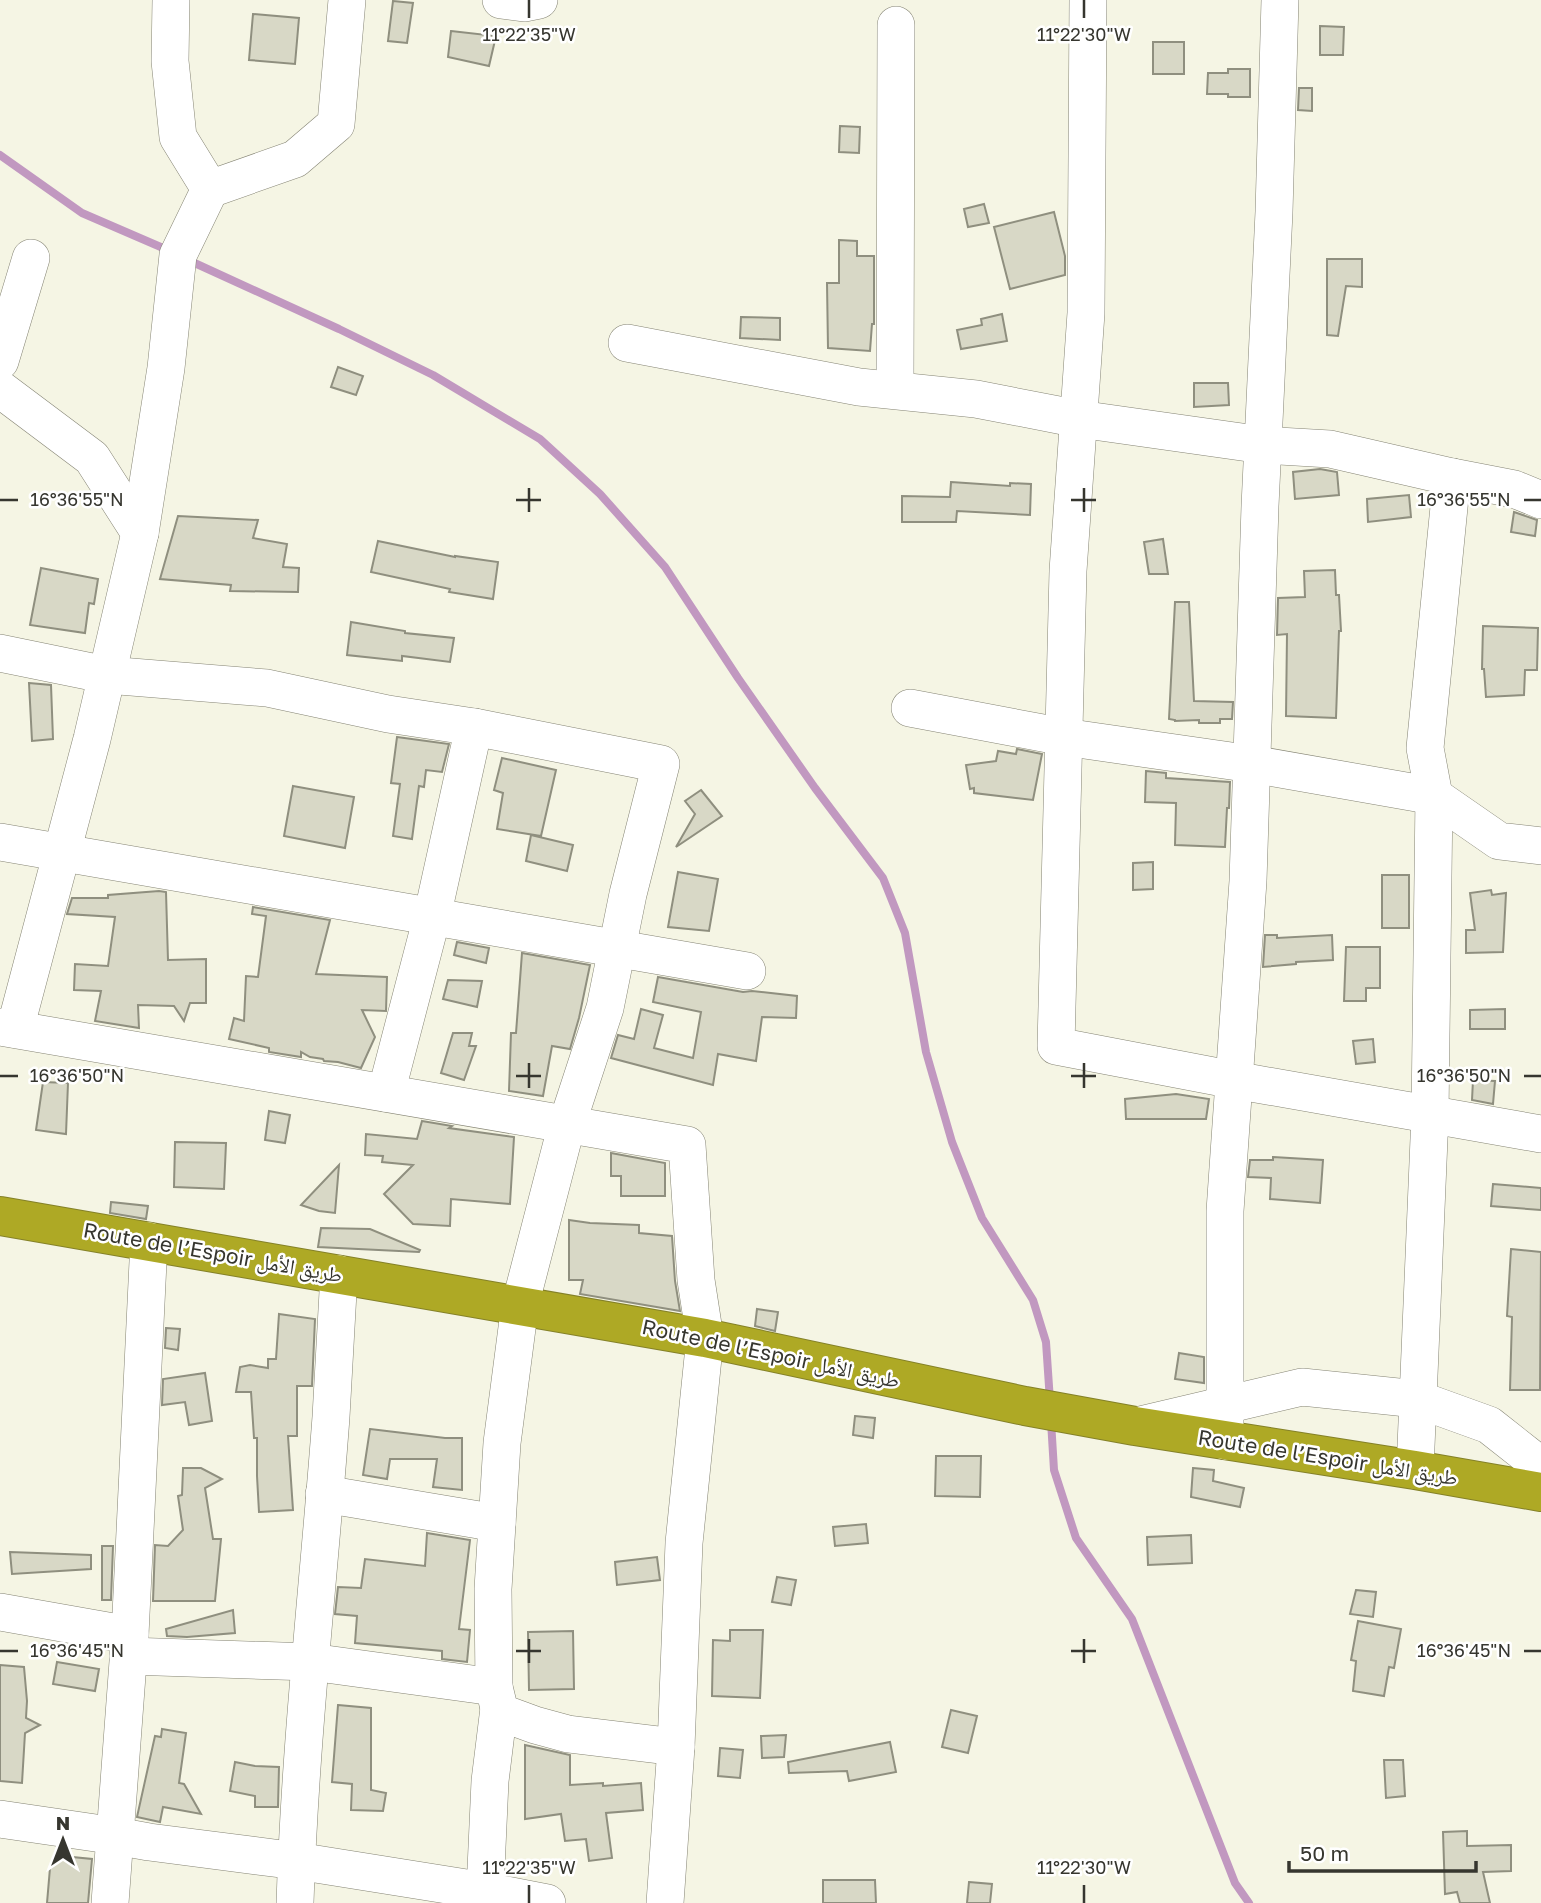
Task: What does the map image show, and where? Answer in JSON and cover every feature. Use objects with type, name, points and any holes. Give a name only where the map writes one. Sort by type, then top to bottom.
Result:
[{"type":"highway","name":"Route de l’Espoir طريق الأمل","points":[[0,1216],[705,1338],[1025,1406],[1135,1426],[1225,1423],[1415,1470],[1541,1492]]},
{"type":"street","points":[[171,0],[170,61],[178,137],[209,189]]},
{"type":"street","points":[[347,0],[336,124],[295,159],[209,189],[178,255],[166,368],[140,533],[62,853],[8,1028],[687,1145],[696,1280],[705,1338],[684,1543],[676,1747],[665,1903]]},
{"type":"street","points":[[501,0],[523,3],[539,0]]},
{"type":"street","points":[[1088,0],[1086,313],[1068,571],[1056,1046],[1541,1134]]},
{"type":"street","points":[[1280,0],[1248,881],[1224,1211],[1225,1423],[1302,1387],[1418,1399],[1489,1425],[1541,1466]]},
{"type":"street","points":[[895,390],[896,25]]},
{"type":"street","points":[[0,361],[31,258]]},
{"type":"street","points":[[627,343],[859,387],[976,398],[1079,419],[1263,444],[1330,449],[1514,489],[1541,500]]},
{"type":"street","points":[[0,389],[92,458],[140,533]]},
{"type":"street","points":[[1415,1470],[1430,1115],[1434,796],[1425,748],[1452,477]]},
{"type":"street","points":[[0,653],[107,675],[267,688],[388,714],[474,727],[661,764],[628,894],[605,1007],[568,1124],[520,1305],[502,1443],[493,1589],[497,1698],[485,1891]]},
{"type":"street","points":[[910,708],[1064,737],[1252,764],[1434,796],[1499,841],[1541,846]]},
{"type":"street","points":[[386,1093],[432,917],[474,727]]},
{"type":"street","points":[[0,842],[747,971]]},
{"type":"street","points":[[110,1903],[129,1646],[149,1241]]},
{"type":"street","points":[[295,1903],[339,1274]]},
{"type":"street","points":[[324,1494],[497,1523]]},
{"type":"street","points":[[0,1612],[129,1646],[311,1662],[497,1698]]},
{"type":"street","points":[[497,1698],[505,1714],[524,1722],[568,1734],[676,1747]]},
{"type":"street","points":[[0,1819],[297,1861],[547,1903]]},
{"type":"building","points":[[393,1],[413,3],[407,43],[388,41]]},
{"type":"building","points":[[253,14],[299,18],[295,64],[249,60]]},
{"type":"building","points":[[1320,26],[1344,27],[1343,55],[1320,55]]},
{"type":"building","points":[[451,31],[496,36],[489,66],[448,57]]},
{"type":"building","points":[[1153,42],[1184,42],[1184,74],[1153,74]]},
{"type":"building","points":[[1228,69],[1250,69],[1250,97],[1207,94],[1208,73],[1228,73]]},
{"type":"building","points":[[1299,88],[1312,88],[1312,111],[1298,110]]},
{"type":"building","points":[[840,126],[860,127],[859,153],[839,152]]},
{"type":"building","points":[[984,204],[989,223],[968,227],[964,209]]},
{"type":"building","points":[[1054,212],[1065,256],[1065,275],[1010,289],[994,227]]},
{"type":"building","points":[[839,240],[857,241],[857,256],[874,256],[874,324],[870,351],[828,348],[827,283],[839,283]]},
{"type":"building","points":[[1327,259],[1362,259],[1362,287],[1346,286],[1338,336],[1327,335]]},
{"type":"building","points":[[1002,314],[1007,341],[961,349],[957,330],[982,325],[981,319]]},
{"type":"building","points":[[741,317],[780,318],[780,340],[740,338]]},
{"type":"building","points":[[338,367],[363,376],[356,395],[331,387]]},
{"type":"building","points":[[1194,383],[1228,383],[1229,405],[1194,407]]},
{"type":"building","points":[[1320,469],[1337,472],[1339,495],[1295,499],[1293,472]]},
{"type":"building","points":[[951,482],[1010,486],[1010,483],[1031,484],[1030,515],[957,511],[956,522],[902,522],[902,496],[950,497]]},
{"type":"building","points":[[1409,495],[1411,517],[1368,522],[1367,499]]},
{"type":"building","points":[[1514,512],[1537,520],[1535,536],[1511,532]]},
{"type":"building","points":[[178,516],[258,520],[253,538],[287,544],[283,567],[299,568],[298,592],[230,591],[231,585],[160,579]]},
{"type":"building","points":[[1163,539],[1168,574],[1149,574],[1144,542]]},
{"type":"building","points":[[378,541],[455,557],[498,562],[493,599],[449,592],[450,589],[371,572]]},
{"type":"building","points":[[41,568],[98,579],[94,604],[89,603],[85,633],[30,625]]},
{"type":"building","points":[[1335,570],[1341,631],[1336,718],[1286,716],[1287,634],[1277,635],[1278,598],[1305,597],[1304,571]]},
{"type":"building","points":[[1175,602],[1189,602],[1194,701],[1233,702],[1232,719],[1220,719],[1220,723],[1199,723],[1199,720],[1169,719]]},
{"type":"building","points":[[351,622],[405,633],[454,638],[450,662],[402,656],[402,661],[347,655]]},
{"type":"building","points":[[1483,626],[1538,628],[1537,670],[1525,670],[1524,695],[1486,697],[1482,669]]},
{"type":"building","points":[[29,683],[51,685],[53,739],[32,741]]},
{"type":"building","points":[[397,737],[449,744],[442,772],[426,770],[424,787],[419,786],[412,839],[393,836],[400,784],[391,783]]},
{"type":"building","points":[[1017,749],[1042,754],[1033,800],[974,793],[974,788],[970,789],[966,765],[996,761],[998,751],[1016,754]]},
{"type":"building","points":[[502,758],[556,770],[541,836],[497,829],[503,793],[494,790]]},
{"type":"building","points":[[1146,771],[1166,773],[1166,778],[1230,782],[1225,847],[1175,845],[1176,803],[1145,802]]},
{"type":"building","points":[[293,786],[354,797],[345,848],[284,836]]},
{"type":"building","points":[[701,790],[722,816],[676,847],[695,814],[685,801]]},
{"type":"building","points":[[531,835],[573,845],[567,871],[526,861]]},
{"type":"building","points":[[1153,862],[1153,889],[1133,890],[1133,863]]},
{"type":"building","points":[[678,872],[718,879],[709,931],[668,927]]},
{"type":"building","points":[[1382,875],[1409,875],[1409,928],[1382,928]]},
{"type":"building","points":[[1491,890],[1492,895],[1506,893],[1503,952],[1466,953],[1466,930],[1475,930],[1470,893]]},
{"type":"building","points":[[166,892],[168,960],[206,959],[206,1003],[190,1003],[184,1021],[174,1006],[138,1005],[139,1028],[95,1021],[101,991],[74,990],[75,964],[108,966],[115,917],[67,914],[72,898],[108,898],[108,895]]},
{"type":"building","points":[[253,907],[330,920],[316,974],[387,977],[386,1011],[362,1010],[375,1037],[361,1068],[324,1061],[301,1052],[301,1057],[269,1052],[269,1048],[229,1039],[234,1018],[244,1021],[246,976],[258,977],[266,916],[252,914]]},
{"type":"building","points":[[1265,935],[1277,935],[1277,938],[1332,935],[1333,960],[1263,967]]},
{"type":"building","points":[[457,942],[489,948],[486,963],[454,955]]},
{"type":"building","points":[[1346,947],[1380,947],[1380,988],[1366,988],[1366,1001],[1344,1001]]},
{"type":"building","points":[[522,953],[590,965],[570,1049],[552,1046],[543,1096],[509,1091],[511,1033],[516,1033]]},
{"type":"building","points":[[658,977],[743,992],[797,996],[796,1018],[762,1017],[756,1061],[718,1054],[713,1085],[611,1058],[618,1035],[634,1039],[641,1009],[663,1015],[654,1048],[693,1058],[701,1012],[653,1002]]},
{"type":"building","points":[[448,980],[482,981],[477,1007],[443,999]]},
{"type":"building","points":[[1505,1009],[1505,1029],[1470,1029],[1470,1010]]},
{"type":"building","points":[[453,1033],[472,1033],[469,1046],[476,1046],[464,1080],[441,1073]]},
{"type":"building","points":[[1373,1039],[1375,1062],[1356,1064],[1353,1041]]},
{"type":"building","points":[[1473,1080],[1495,1081],[1493,1104],[1472,1100]]},
{"type":"building","points":[[43,1082],[68,1083],[66,1134],[36,1130]]},
{"type":"building","points":[[1176,1094],[1209,1099],[1206,1119],[1126,1119],[1125,1099]]},
{"type":"building","points":[[269,1111],[290,1115],[285,1143],[265,1140]]},
{"type":"building","points":[[422,1121],[452,1126],[449,1128],[514,1137],[510,1204],[451,1199],[450,1226],[413,1224],[384,1194],[413,1165],[382,1162],[383,1156],[365,1155],[366,1134],[417,1139]]},
{"type":"building","points":[[175,1142],[226,1143],[224,1189],[174,1187]]},
{"type":"building","points":[[611,1153],[665,1163],[665,1196],[621,1196],[621,1176],[611,1176]]},
{"type":"building","points":[[1273,1157],[1323,1160],[1320,1203],[1270,1199],[1271,1178],[1248,1177],[1250,1160],[1273,1160]]},
{"type":"building","points":[[339,1165],[335,1213],[301,1205]]},
{"type":"building","points":[[1493,1184],[1541,1188],[1541,1210],[1491,1206]]},
{"type":"building","points":[[111,1202],[148,1206],[146,1219],[110,1213]]},
{"type":"building","points":[[569,1220],[639,1225],[639,1233],[672,1236],[680,1311],[580,1294],[583,1280],[569,1280]]},
{"type":"building","points":[[321,1228],[370,1229],[420,1250],[318,1247]]},
{"type":"building","points":[[1511,1249],[1541,1252],[1540,1390],[1510,1390],[1512,1317],[1507,1316]]},
{"type":"building","points":[[757,1309],[778,1312],[775,1331],[755,1326]]},
{"type":"building","points":[[279,1314],[315,1319],[312,1386],[297,1386],[297,1436],[288,1436],[293,1510],[259,1512],[257,1438],[254,1438],[251,1392],[236,1392],[240,1367],[250,1365],[268,1368],[268,1359],[276,1359]]},
{"type":"building","points":[[166,1328],[180,1329],[178,1350],[165,1348]]},
{"type":"building","points":[[1179,1353],[1204,1357],[1204,1383],[1175,1379]]},
{"type":"building","points":[[205,1373],[212,1421],[189,1425],[185,1402],[162,1405],[163,1379]]},
{"type":"building","points":[[855,1416],[875,1418],[873,1438],[853,1435]]},
{"type":"building","points":[[370,1429],[462,1438],[462,1490],[433,1487],[437,1459],[390,1459],[387,1479],[363,1475]]},
{"type":"building","points":[[936,1456],[981,1456],[980,1497],[935,1496]]},
{"type":"building","points":[[183,1468],[201,1468],[222,1479],[205,1488],[213,1539],[221,1539],[215,1601],[153,1601],[155,1545],[168,1546],[183,1530],[178,1496],[182,1495]]},
{"type":"building","points":[[1193,1468],[1214,1470],[1213,1481],[1244,1488],[1240,1507],[1191,1497]]},
{"type":"building","points":[[866,1524],[868,1543],[835,1546],[833,1527]]},
{"type":"building","points":[[427,1533],[470,1540],[459,1629],[470,1630],[467,1662],[442,1659],[442,1651],[355,1643],[357,1616],[335,1614],[338,1587],[361,1588],[365,1559],[425,1566]]},
{"type":"building","points":[[1191,1535],[1192,1563],[1148,1565],[1147,1537]]},
{"type":"building","points":[[102,1546],[113,1546],[111,1600],[102,1600]]},
{"type":"building","points":[[10,1552],[91,1555],[91,1569],[12,1574]]},
{"type":"building","points":[[657,1557],[660,1580],[617,1585],[615,1562]]},
{"type":"building","points":[[777,1577],[796,1580],[791,1605],[772,1602]]},
{"type":"building","points":[[1356,1590],[1376,1592],[1373,1617],[1350,1614]]},
{"type":"building","points":[[233,1610],[235,1633],[167,1636],[166,1629]]},
{"type":"building","points":[[1358,1621],[1401,1629],[1394,1668],[1389,1667],[1384,1696],[1353,1691],[1356,1661],[1351,1660]]},
{"type":"building","points":[[730,1630],[763,1630],[760,1698],[712,1696],[713,1640],[730,1641]]},
{"type":"building","points":[[573,1631],[574,1689],[529,1690],[528,1632]]},
{"type":"building","points":[[57,1662],[99,1669],[95,1691],[53,1684]]},
{"type":"building","points":[[0,1665],[24,1667],[26,1718],[40,1725],[25,1733],[22,1783],[0,1781]]},
{"type":"building","points":[[338,1705],[371,1708],[371,1790],[386,1793],[383,1811],[351,1810],[352,1784],[332,1782]]},
{"type":"building","points":[[951,1710],[977,1716],[968,1753],[942,1747]]},
{"type":"building","points":[[162,1729],[186,1733],[179,1783],[184,1784],[201,1814],[163,1807],[160,1822],[137,1817],[155,1736],[161,1737]]},
{"type":"building","points":[[786,1735],[784,1757],[762,1758],[761,1736]]},
{"type":"building","points":[[890,1742],[896,1772],[849,1781],[847,1771],[789,1773],[788,1762]]},
{"type":"building","points":[[525,1745],[570,1755],[570,1785],[641,1783],[643,1810],[606,1813],[612,1858],[589,1861],[586,1839],[565,1841],[561,1814],[525,1819]]},
{"type":"building","points":[[720,1748],[743,1750],[740,1778],[718,1776]]},
{"type":"building","points":[[1384,1760],[1403,1760],[1405,1796],[1386,1798]]},
{"type":"building","points":[[235,1762],[279,1767],[278,1807],[255,1807],[255,1796],[230,1791]]},
{"type":"building","points":[[1467,1831],[1467,1846],[1511,1845],[1511,1871],[1483,1872],[1490,1903],[1460,1903],[1457,1892],[1445,1894],[1443,1832]]},
{"type":"building","points":[[62,1856],[92,1859],[88,1903],[47,1903],[50,1868]]},
{"type":"building","points":[[823,1880],[875,1880],[876,1903],[823,1903]]},
{"type":"building","points":[[969,1882],[992,1884],[990,1903],[967,1903]]},
{"type":"waterway","points":[[0,155],[82,213],[170,251]]},
{"type":"waterway","points":[[188,260],[433,375],[540,439],[600,494],[665,567],[815,788],[883,878],[905,933],[926,1052],[952,1142],[982,1218],[1033,1300],[1046,1342],[1050,1401]]},
{"type":"waterway","points":[[1051,1421],[1054,1470],[1076,1538],[1132,1619],[1235,1883],[1249,1903]]}]
